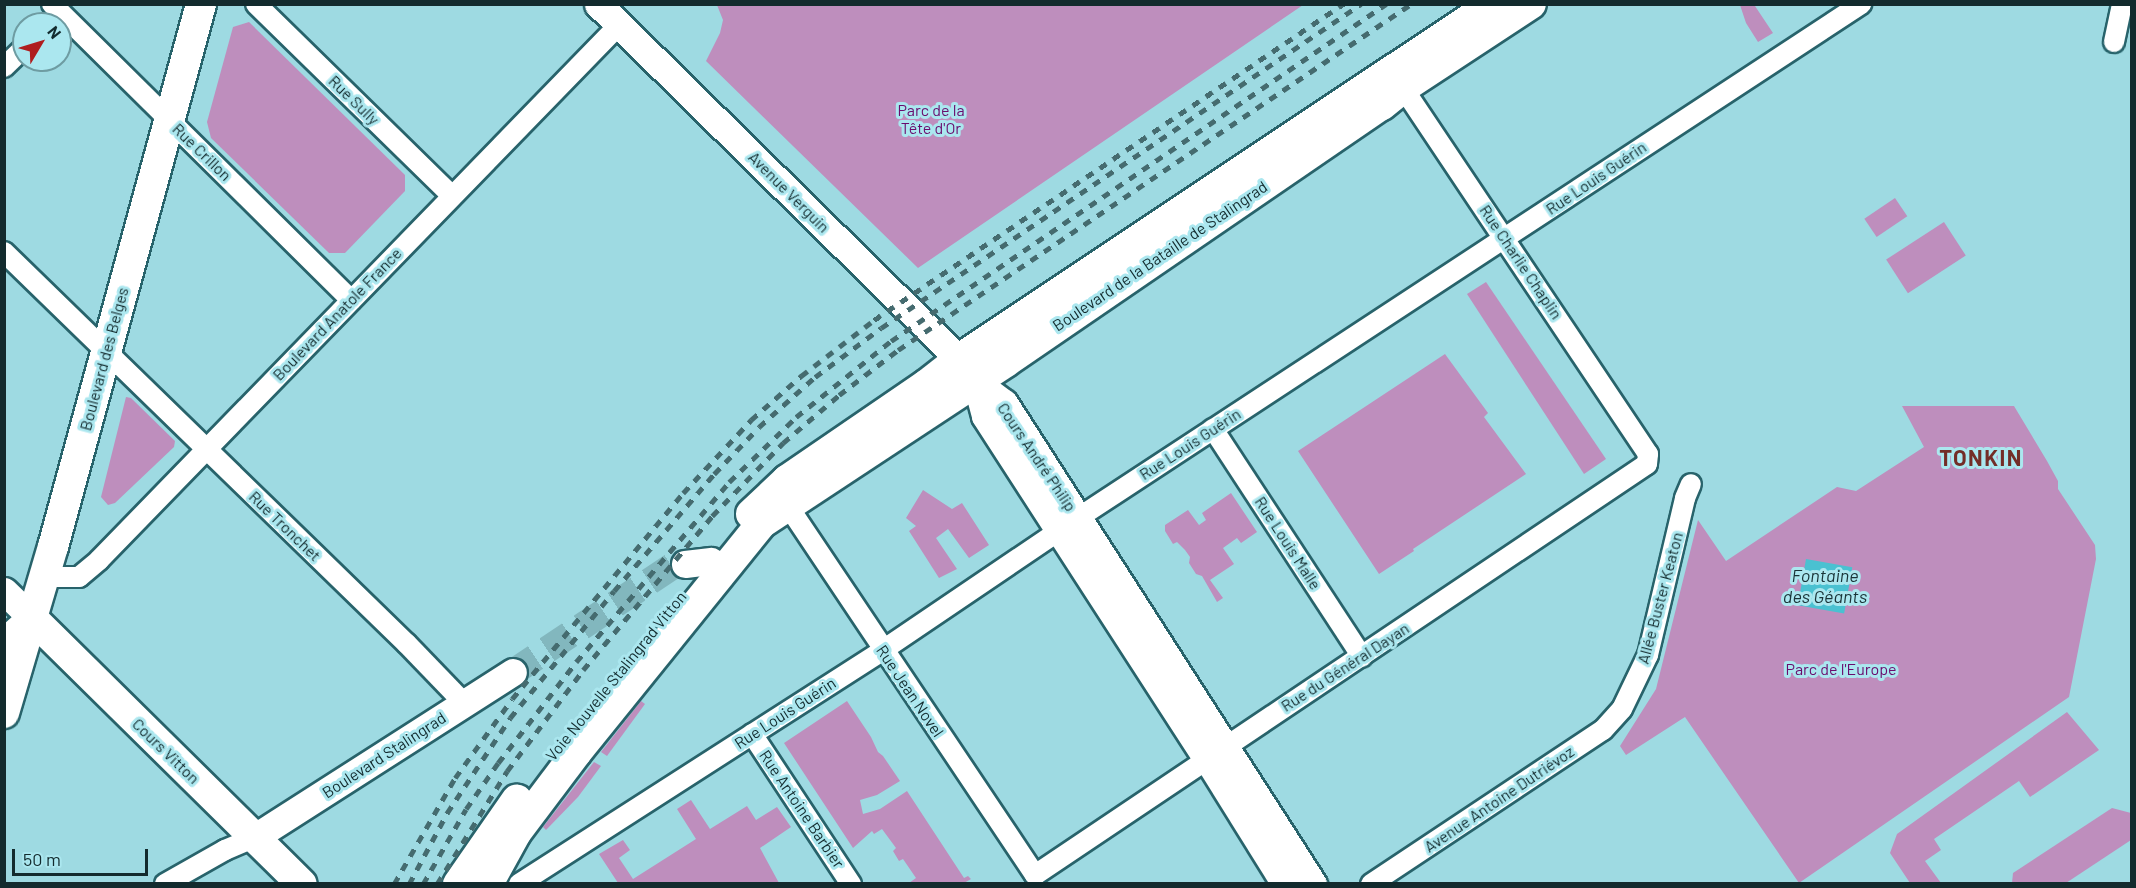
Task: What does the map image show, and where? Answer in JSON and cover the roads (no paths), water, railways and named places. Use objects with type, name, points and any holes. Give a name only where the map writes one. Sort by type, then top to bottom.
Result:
[{"type":"main road","name":"Boulevard des Belges","points":[[4,713],[44,577],[201,4]]},
{"type":"main road","name":"Avenue Verguin","points":[[598,4],[967,370]]},
{"type":"main road","name":"Boulevard de la Bataille de Stalingrad","points":[[788,493],[967,370],[1382,105],[1397,79],[1492,4]]},
{"type":"main road","name":"Boulevard de la Bataille de Stalingrad","points":[[1397,79],[1531,4]]},
{"type":"main road","name":"Cours André Philip","points":[[967,370],[985,416],[1069,525],[1215,752],[1313,884]]},
{"type":"main road","name":"Voie Nouvelle Stalingrad Vitton","points":[[458,884],[518,798],[698,562],[749,515],[788,493]]},
{"type":"main road","name":"Voie Nouvelle Stalingrad Vitton","points":[[488,884],[516,833],[645,666],[788,493]]},
{"type":"main road","points":[[4,641],[32,617],[5,592]]},
{"type":"main road","name":"Cours Vitton","points":[[32,617],[302,884]]},
{"type":"main road","name":"Boulevard Stalingrad","points":[[255,837],[513,672]]},
{"type":"main road","name":"Cours André Philip","points":[[1215,752],[1284,884]]},
{"type":"street","name":"Rue Sully","points":[[256,4],[452,196]]},
{"type":"street","name":"Rue Louis Guérin","points":[[519,884],[883,650],[1214,429],[1861,4]]},
{"type":"street","points":[[2114,42],[2122,4]]},
{"type":"street","name":"Rue Crillon","points":[[57,11],[351,300]]},
{"type":"street","name":"Boulevard Anatole France","points":[[44,577],[79,577],[207,450],[619,25]]},
{"type":"street","name":"Rue Charlie Chaplin","points":[[1397,79],[1506,238],[1648,454]]},
{"type":"street","name":"Rue Tronchet","points":[[4,252],[399,636],[464,704]]},
{"type":"street","name":"Rue Louis Malle","points":[[1214,429],[1362,657]]},
{"type":"street","name":"Rue du Général Dayan","points":[[1034,879],[1215,752],[1362,657],[1627,479],[1647,464],[1648,454]]},
{"type":"street","name":"Allée Buster Keaton","points":[[1622,709],[1648,655],[1685,498],[1691,484]]},
{"type":"street","name":"Rue Jean Novel","points":[[788,493],[883,650],[1034,879]]},
{"type":"street","name":"Avenue Antoine Dutriévoz","points":[[1371,884],[1603,730],[1622,709]]},
{"type":"street","name":"Rue Antoine Barbier","points":[[752,734],[851,884]]},
{"type":"street","points":[[165,884],[225,850],[255,837]]},
{"type":"water","name":"Fontaine des Géants","points":[[1806,559],[1852,567],[1844,613],[1798,605]]},
{"type":"tunnel","points":[[513,672],[675,564],[685,564]]},
{"type":"railway","points":[[394,884],[455,778],[512,699],[683,493],[751,420],[801,376],[874,320],[1343,4]]},
{"type":"railway","points":[[409,884],[447,813],[510,718],[714,474],[759,427],[815,377],[881,328],[1361,4]]},
{"type":"railway","points":[[423,884],[466,809],[498,763],[576,662],[729,482],[796,417],[891,341],[1386,4]]},
{"type":"railway","points":[[437,884],[507,771],[583,670],[712,516],[783,443],[839,395],[898,350],[1411,4]]},
{"type":"district","name":"TONKIN","points":[[1981,458]]},
{"type":"park label","name":"Parc de la Tête d'Or","points":[[931,119]]},
{"type":"park label","name":"Parc de l'Europe","points":[[1841,669]]}]
